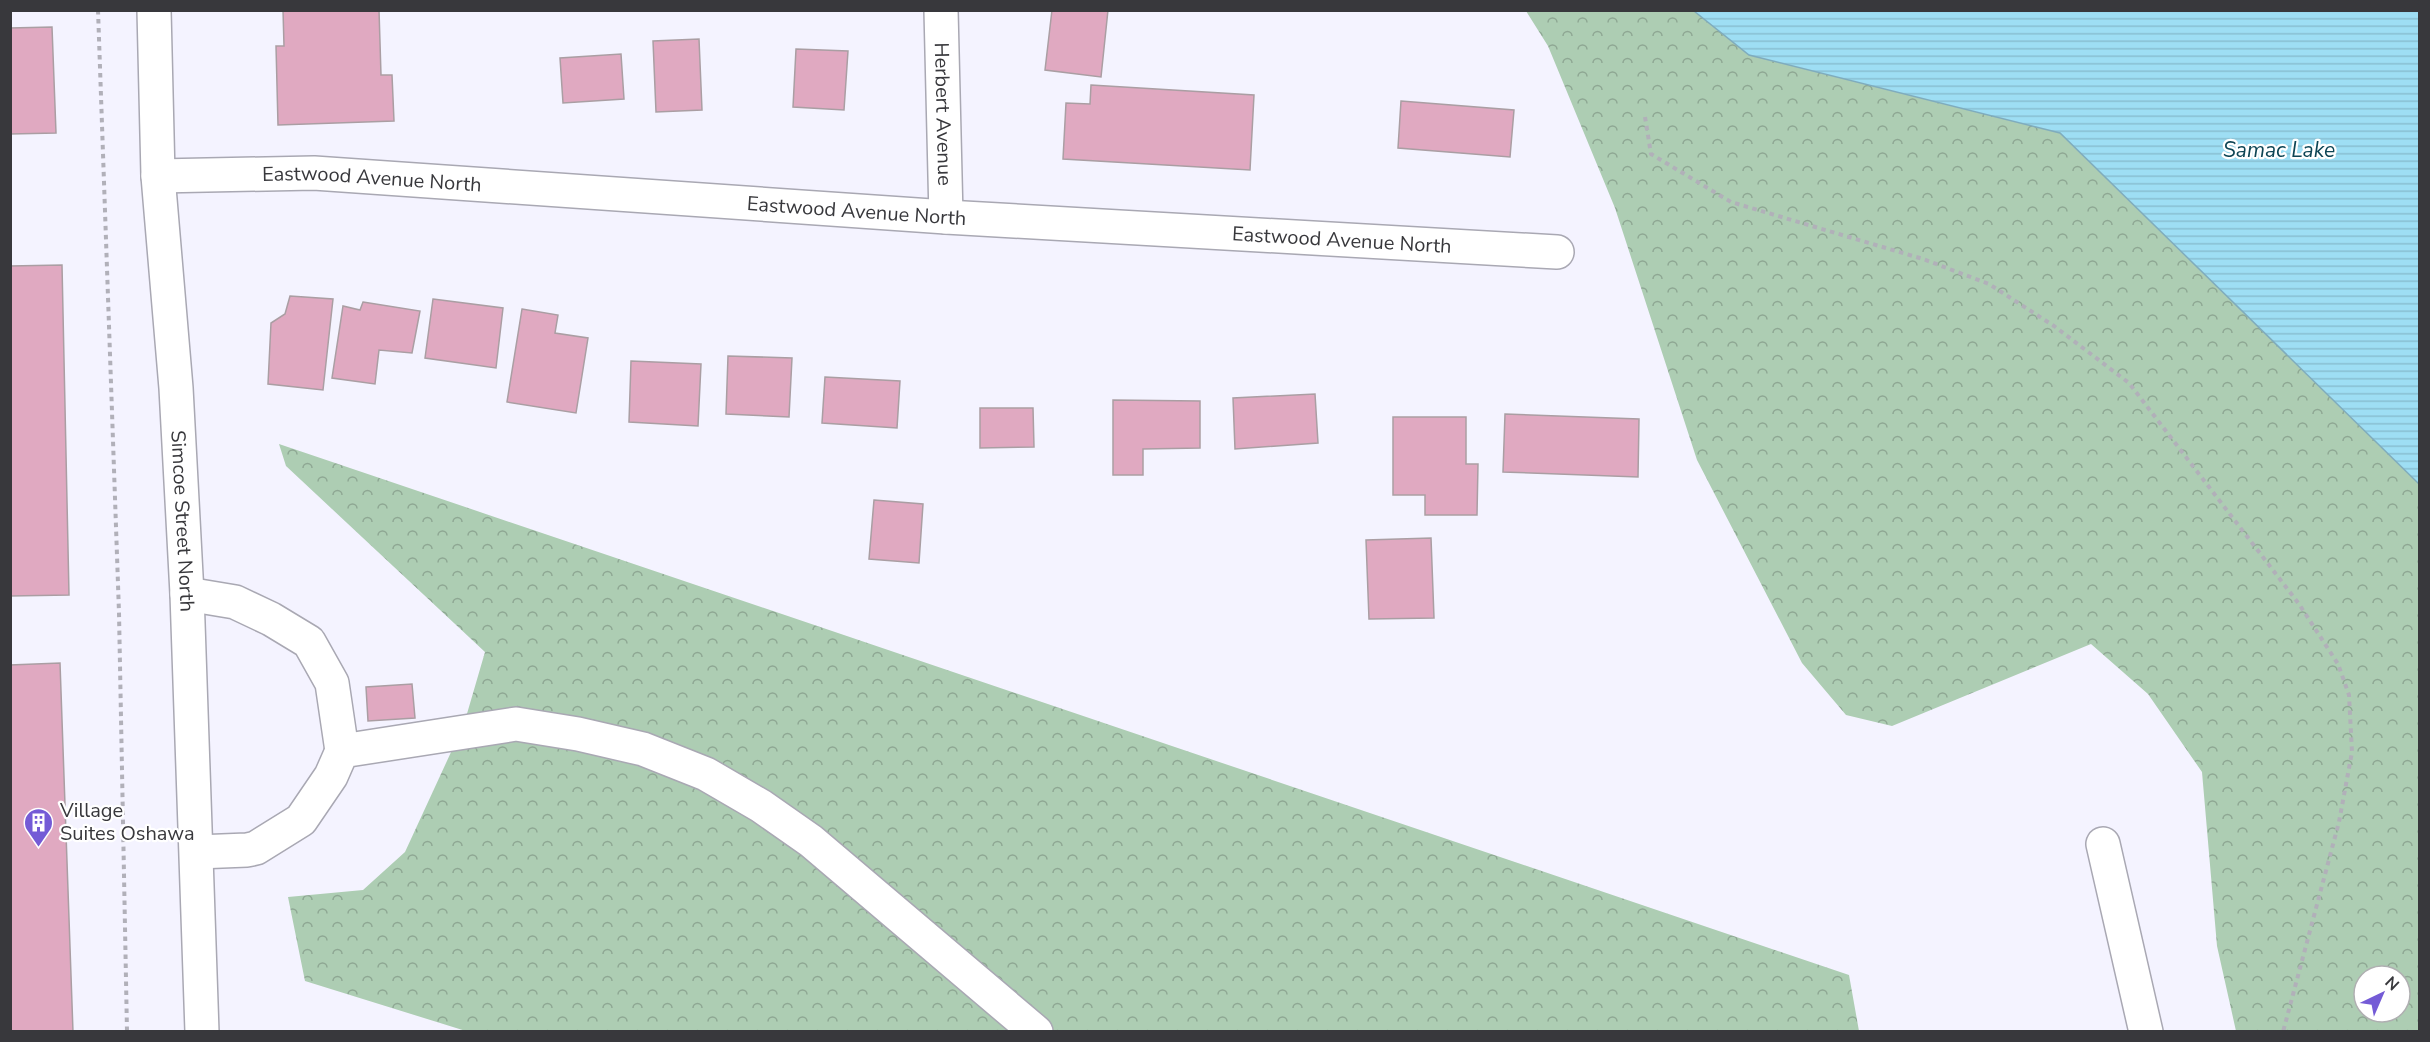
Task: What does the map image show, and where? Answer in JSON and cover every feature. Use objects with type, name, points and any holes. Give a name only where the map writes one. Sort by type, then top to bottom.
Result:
[{"type":"street","name":"Simcoe Street North","points":[[154,10],[158,176],[176,388],[187,594],[202,1032]]},
{"type":"street","name":"Herbert Avenue","points":[[941,10],[946,217]]},
{"type":"street","name":"Eastwood Avenue North","points":[[158,176],[314,173],[946,217],[1557,252]]},
{"type":"street","points":[[187,594],[235,602],[271,618],[309,642],[332,684],[342,751],[331,776],[301,820],[256,848],[196,852]]},
{"type":"street","points":[[342,751],[516,724],[643,748],[706,774],[761,806],[811,841],[1036,1032]]},
{"type":"street","points":[[2103,844],[2146,1032]]},
{"type":"path","points":[[98,10],[119,613],[127,1032]]},
{"type":"path","points":[[1646,117],[1651,154],[1731,202],[1923,259],[1989,284],[2054,326],[2129,383],[2300,604],[2342,674],[2349,694],[2352,752],[2339,822],[2283,1032]]},
{"type":"green space","points":[[1526,11],[1694,11],[1749,55],[2060,133],[2419,484],[2419,1031],[2236,1031],[2217,946],[2202,772],[2148,694],[2091,644],[1892,726],[1846,715],[1802,663],[1697,460],[1615,208],[1548,46]]},
{"type":"green space","points":[[279,444],[1849,975],[1859,1031],[469,1032],[305,981],[288,897],[363,890],[405,852],[464,724],[485,652],[286,466]]},
{"type":"water","name":"Samac Lake","points":[[1694,11],[2419,11],[2419,484],[2060,133],[1749,55]]},
{"type":"building","points":[[283,10],[379,10],[381,75],[392,75],[394,121],[278,125],[276,46],[284,46]]},
{"type":"building","points":[[1052,10],[1108,10],[1101,77],[1045,70]]},
{"type":"building","points":[[52,27],[56,133],[10,134],[10,28]]},
{"type":"building","points":[[699,39],[702,110],[656,112],[653,41]]},
{"type":"building","points":[[796,49],[848,51],[844,110],[793,107]]},
{"type":"building","points":[[621,54],[624,99],[563,103],[560,58]]},
{"type":"building","points":[[1091,85],[1254,95],[1250,170],[1063,159],[1066,103],[1090,104]]},
{"type":"building","points":[[1401,101],[1514,110],[1510,157],[1398,148]]},
{"type":"building","points":[[62,265],[69,595],[10,596],[10,266]]},
{"type":"building","points":[[290,296],[333,299],[323,390],[268,384],[271,323],[285,314]]},
{"type":"building","points":[[433,299],[503,308],[496,368],[425,358]]},
{"type":"building","points":[[363,302],[420,311],[412,353],[379,350],[375,384],[332,378],[343,306],[360,310]]},
{"type":"building","points":[[522,309],[558,315],[555,333],[588,338],[576,413],[507,402]]},
{"type":"building","points":[[728,356],[792,358],[789,417],[726,414]]},
{"type":"building","points":[[631,361],[701,364],[698,426],[629,422]]},
{"type":"building","points":[[825,377],[900,381],[897,428],[822,423]]},
{"type":"building","points":[[1315,394],[1318,443],[1235,449],[1233,398]]},
{"type":"building","points":[[1113,400],[1200,401],[1200,448],[1143,449],[1143,475],[1113,475]]},
{"type":"building","points":[[980,408],[1033,408],[1034,447],[980,448]]},
{"type":"building","points":[[1505,414],[1639,419],[1638,477],[1503,472]]},
{"type":"building","points":[[1393,417],[1466,417],[1466,464],[1478,464],[1477,515],[1425,515],[1425,495],[1393,495]]},
{"type":"building","points":[[874,500],[923,504],[919,563],[869,559]]},
{"type":"building","points":[[1431,538],[1434,618],[1369,619],[1366,540]]},
{"type":"building","name":"Village Suites Oshawa","points":[[60,663],[73,1032],[10,1032],[10,665]]},
{"type":"building","points":[[412,684],[415,718],[368,721],[366,687]]},
{"type":"place","name":"Village Suites Oshawa","points":[[39,848]]}]
